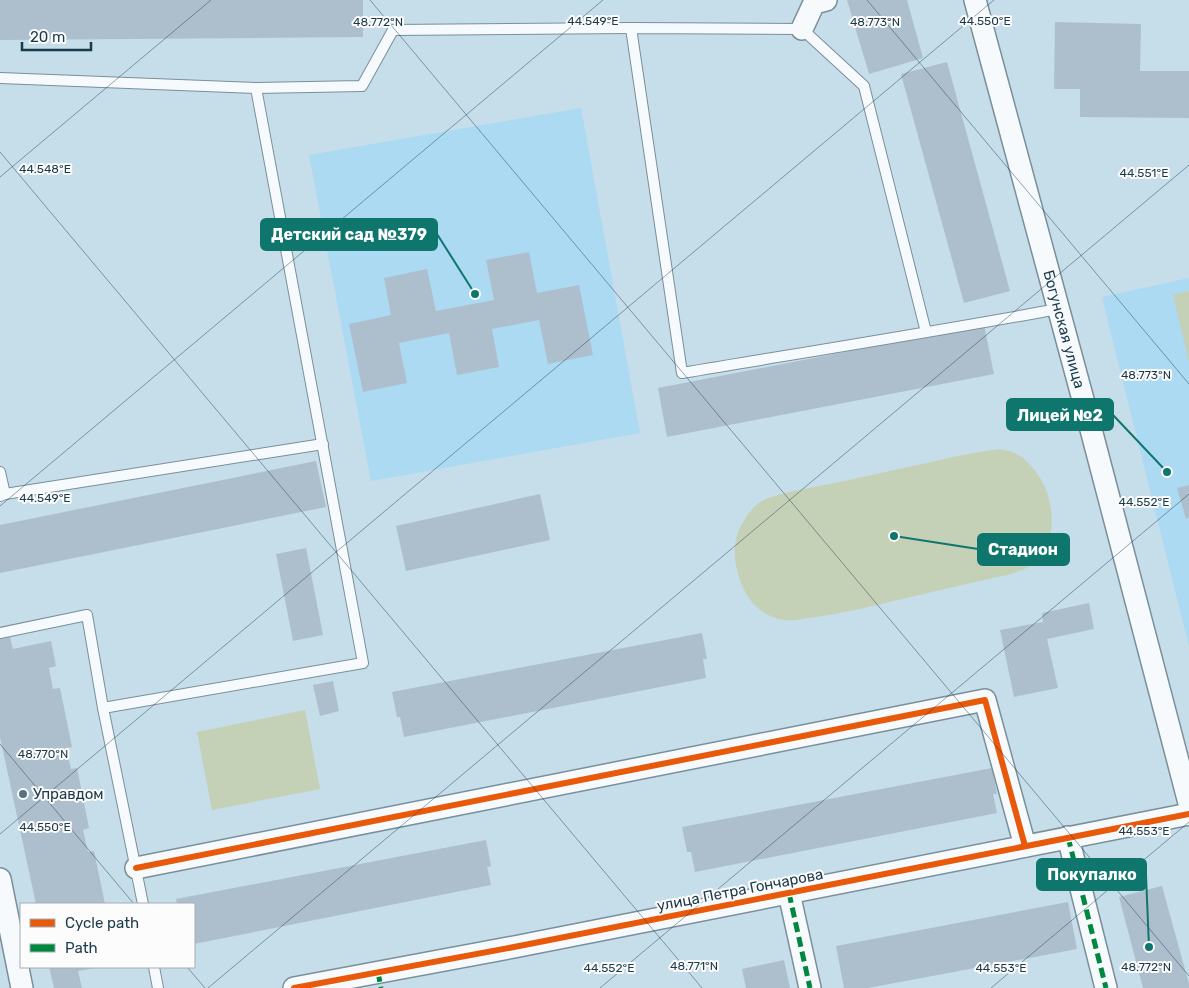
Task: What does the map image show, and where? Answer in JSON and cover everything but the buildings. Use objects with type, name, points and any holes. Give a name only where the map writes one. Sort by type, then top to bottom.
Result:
[{"type":"street","points":[[802,29],[814,3],[826,0]]},
{"type":"street","name":"Богунская улица","points":[[976,0],[1189,803]]},
{"type":"street","points":[[136,868],[985,700],[1025,846]]},
{"type":"street","name":"улица Петра Гончарова","points":[[294,988],[380,980],[789,892],[1189,814]]},
{"type":"street","points":[[1068,837],[1106,988]]},
{"type":"street","points":[[0,879],[22,988]]},
{"type":"street","points":[[789,892],[810,988]]},
{"type":"lane","points":[[631,28],[682,373],[1058,310]]},
{"type":"lane","points":[[0,78],[256,88],[362,86],[393,30],[802,29],[864,86],[926,332]]},
{"type":"lane","points":[[103,708],[363,663],[256,88]]},
{"type":"lane","points":[[0,472],[2,495],[323,444]]},
{"type":"lane","points":[[0,633],[87,615],[103,708],[142,903]]},
{"type":"lane","points":[[154,968],[158,988]]},
{"type":"shaded area","points":[[581,108],[640,433],[371,481],[309,155]]},
{"type":"shaded area","points":[[1189,278],[1189,647],[1102,297]]},
{"type":"green space","points":[[1189,291],[1189,362],[1173,295]]},
{"type":"green space","points":[[1000,449],[1025,460],[1039,476],[1048,495],[1052,515],[1050,538],[1044,554],[1029,567],[1011,574],[864,608],[794,620],[777,619],[763,612],[743,588],[737,572],[736,539],[742,524],[760,502],[794,491],[961,455]]},
{"type":"green space","points":[[305,710],[320,789],[212,810],[197,732]]},
{"type":"marked path","points":[[1068,837],[1106,988]]},
{"type":"marked path","points":[[789,893],[810,988]]},
{"type":"marked path","points":[[378,972],[381,988]]},
{"type":"cycle path","points":[[136,868],[985,700],[1025,846]]},
{"type":"cycle path","points":[[294,988],[514,947],[1189,814]]},
{"type":"place","name":"Детский сад №379","points":[[475,294]]},
{"type":"place","name":"Лицей №2","points":[[1167,472]]},
{"type":"place","name":"Стадион","points":[[894,536]]},
{"type":"place","name":"Управдом","points":[[23,794]]},
{"type":"place","name":"Покупалко","points":[[1149,947]]}]
